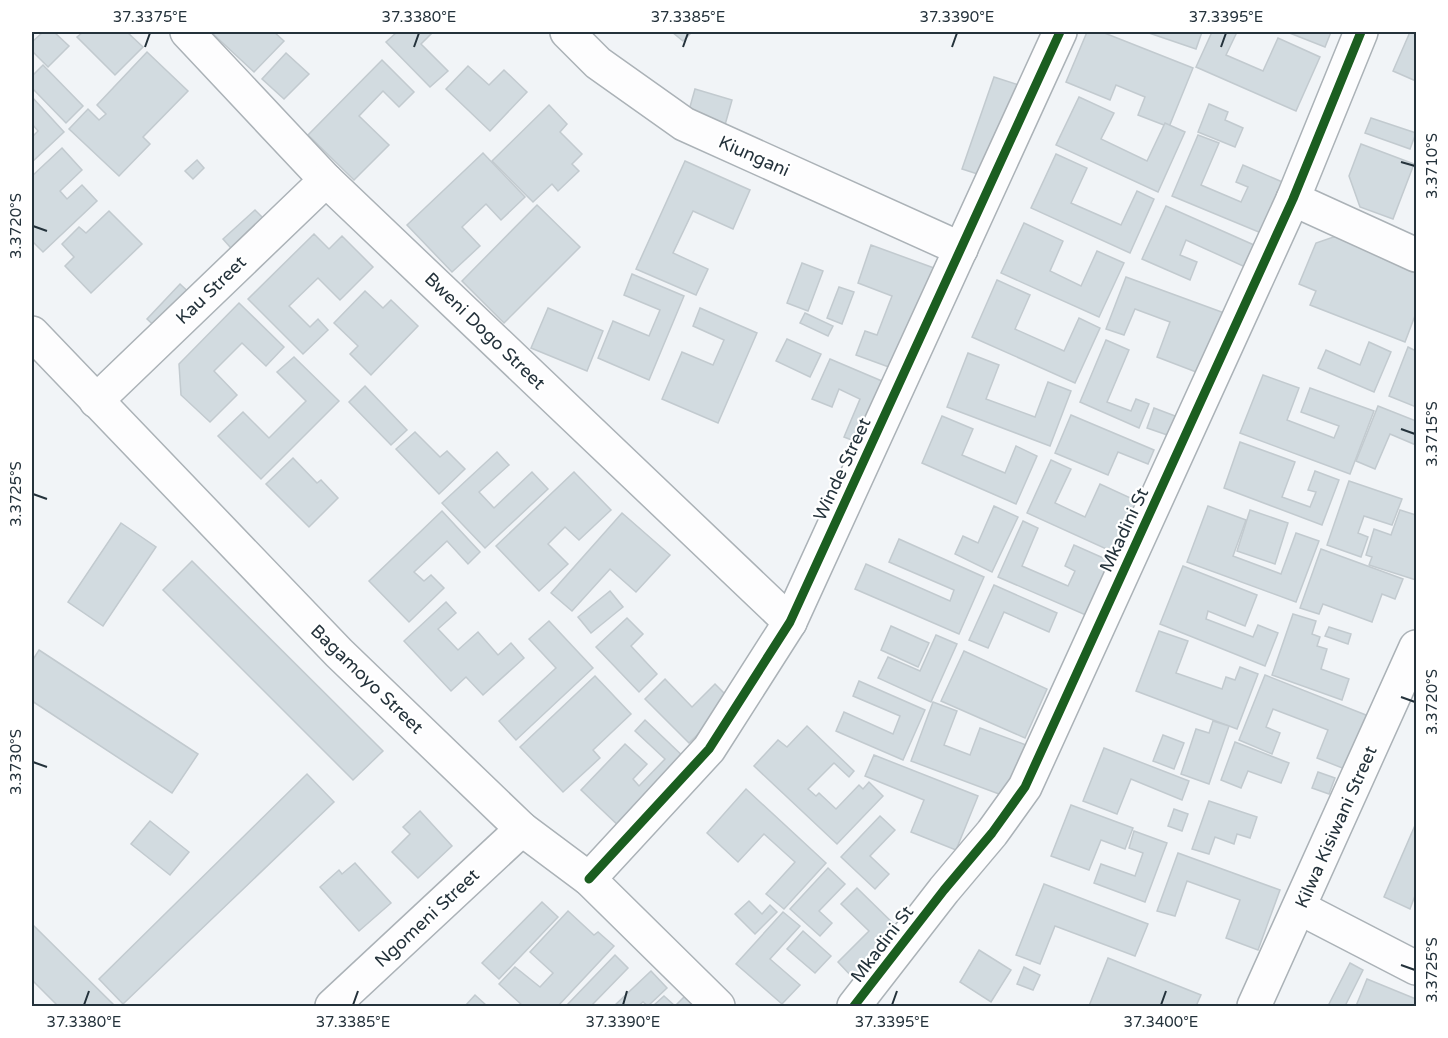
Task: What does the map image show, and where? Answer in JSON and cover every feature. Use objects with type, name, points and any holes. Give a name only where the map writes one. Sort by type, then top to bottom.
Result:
[{"type":"street","name":"Bweni Dogo Street","points":[[188,32],[326,180],[790,622]]},
{"type":"street","name":"Kiungani","points":[[567,32],[598,63],[684,124],[961,249]]},
{"type":"street","name":"Winde Street","points":[[589,879],[709,749],[790,622],[1060,32]]},
{"type":"street","name":"Mkadini St","points":[[854,1006],[944,890],[992,833],[1025,787],[1293,199],[1361,32]]},
{"type":"street","name":"Kau Street","points":[[96,400],[326,180]]},
{"type":"street","points":[[1293,199],[1416,255]]},
{"type":"street","name":"Bagamoyo Street","points":[[32,333],[339,653],[522,829],[589,879],[718,1006]]},
{"type":"street","name":"Kilwa Kisiwani Street","points":[[1254,1006],[1414,656]]},
{"type":"street","name":"Ngomeni Street","points":[[336,1005],[522,829]]},
{"type":"street","points":[[1300,908],[1416,968]]},
{"type":"building","points":[[43,32],[54,32],[69,46],[48,67],[32,51],[32,42]]},
{"type":"building","points":[[83,32],[127,32],[143,47],[115,75],[77,37]]},
{"type":"building","points":[[211,32],[274,32],[284,41],[254,72]]},
{"type":"building","points":[[397,32],[433,32],[421,44],[448,71],[430,87],[386,42]]},
{"type":"building","points":[[672,32],[692,32],[683,41]]},
{"type":"building","points":[[1087,32],[1102,32],[1193,68],[1169,127],[1138,115],[1145,97],[1116,85],[1110,100],[1066,82]]},
{"type":"building","points":[[1146,32],[1202,32],[1196,49]]},
{"type":"building","points":[[1212,32],[1237,32],[1226,55],[1263,71],[1278,38],[1320,57],[1296,111],[1196,67]]},
{"type":"building","points":[[1287,32],[1331,32],[1325,47]]},
{"type":"building","points":[[1410,32],[1416,32],[1416,81],[1393,71]]},
{"type":"building","points":[[147,52],[188,91],[143,137],[150,144],[119,176],[69,129],[88,109],[99,120],[106,114],[97,105]]},
{"type":"building","points":[[286,53],[309,74],[284,99],[262,79]]},
{"type":"building","points":[[382,60],[414,92],[399,107],[383,91],[359,116],[389,145],[354,180],[308,135]]},
{"type":"building","points":[[43,65],[83,106],[66,123],[32,88],[32,76]]},
{"type":"building","points":[[468,66],[489,85],[504,70],[527,92],[490,131],[446,89]]},
{"type":"building","points":[[994,77],[1019,85],[987,177],[962,169]]},
{"type":"building","points":[[695,89],[732,100],[723,132],[686,121]]},
{"type":"building","points":[[32,97],[64,132],[32,162],[32,137],[38,131],[32,124]]},
{"type":"building","points":[[1079,97],[1114,113],[1101,139],[1147,161],[1165,123],[1185,132],[1158,192],[1056,145]]},
{"type":"building","points":[[1209,104],[1228,112],[1225,120],[1243,128],[1235,147],[1198,132]]},
{"type":"building","points":[[549,105],[567,124],[560,132],[582,154],[572,164],[579,171],[558,191],[552,184],[533,202],[492,161]]},
{"type":"building","points":[[1371,118],[1416,133],[1410,149],[1365,133]]},
{"type":"building","points":[[1198,135],[1219,143],[1201,185],[1241,202],[1248,187],[1236,182],[1243,165],[1287,184],[1266,235],[1172,196]]},
{"type":"building","points":[[1361,144],[1414,164],[1393,219],[1360,207],[1349,176]]},
{"type":"building","points":[[62,148],[82,170],[60,191],[67,199],[82,185],[97,201],[43,252],[32,241],[32,176]]},
{"type":"building","points":[[483,153],[525,197],[501,220],[486,204],[462,227],[480,246],[452,272],[407,225]]},
{"type":"building","points":[[1056,154],[1087,168],[1071,203],[1121,225],[1137,191],[1154,199],[1130,253],[1031,208]]},
{"type":"building","points":[[197,160],[204,168],[193,179],[185,171]]},
{"type":"building","points":[[685,161],[750,190],[733,229],[693,211],[673,253],[708,269],[696,295],[636,269]]},
{"type":"building","points":[[537,205],[580,247],[504,323],[462,281]]},
{"type":"building","points":[[1166,206],[1263,249],[1254,271],[1186,240],[1180,255],[1197,262],[1190,280],[1142,259]]},
{"type":"building","points":[[255,210],[271,226],[238,256],[223,239]]},
{"type":"building","points":[[109,211],[142,244],[91,293],[65,266],[74,257],[62,244],[79,227],[86,233]]},
{"type":"building","points":[[1024,223],[1063,241],[1050,271],[1081,286],[1097,251],[1124,263],[1099,317],[1001,273]]},
{"type":"building","points":[[1345,233],[1416,261],[1416,313],[1405,342],[1310,305],[1316,291],[1299,284],[1316,243]]},
{"type":"building","points":[[314,234],[329,249],[342,236],[373,267],[340,300],[318,278],[289,306],[310,327],[318,319],[328,330],[303,354],[248,299]]},
{"type":"building","points":[[871,245],[934,268],[897,370],[856,355],[865,331],[877,335],[892,296],[858,283]]},
{"type":"building","points":[[802,263],[823,271],[808,311],[787,303]]},
{"type":"building","points":[[632,274],[684,296],[649,380],[598,358],[613,321],[649,336],[660,310],[624,295]]},
{"type":"building","points":[[1126,277],[1227,314],[1204,375],[1157,357],[1170,322],[1135,309],[1124,335],[1106,329]]},
{"type":"building","points":[[997,280],[1030,295],[1015,329],[1064,351],[1079,318],[1100,328],[1075,383],[972,337]]},
{"type":"building","points":[[180,284],[196,299],[163,334],[147,319]]},
{"type":"building","points":[[839,287],[854,292],[842,324],[827,318]]},
{"type":"building","points":[[365,291],[383,308],[391,300],[418,326],[371,375],[350,354],[358,346],[334,323]]},
{"type":"building","points":[[239,303],[284,347],[266,366],[242,343],[214,371],[237,395],[210,422],[181,395],[179,364]]},
{"type":"building","points":[[548,308],[603,331],[587,371],[531,348]]},
{"type":"building","points":[[700,308],[757,333],[718,423],[662,399],[682,352],[713,365],[724,340],[693,326]]},
{"type":"building","points":[[805,313],[833,326],[828,336],[800,323]]},
{"type":"building","points":[[787,339],[821,354],[810,377],[776,361]]},
{"type":"building","points":[[1106,340],[1129,350],[1107,402],[1131,411],[1136,399],[1149,404],[1139,428],[1080,402]]},
{"type":"building","points":[[1369,342],[1391,352],[1374,392],[1318,368],[1326,350],[1360,365]]},
{"type":"building","points":[[1408,347],[1416,351],[1416,407],[1389,396]]},
{"type":"building","points":[[968,353],[999,365],[986,399],[1035,417],[1048,382],[1071,391],[1050,446],[947,407]]},
{"type":"building","points":[[294,357],[339,401],[261,479],[218,436],[243,412],[269,438],[306,401],[277,372]]},
{"type":"building","points":[[830,359],[896,387],[870,447],[844,437],[860,399],[839,389],[832,407],[812,399]]},
{"type":"building","points":[[1263,375],[1299,388],[1287,420],[1334,438],[1339,426],[1301,412],[1310,388],[1374,411],[1350,474],[1240,433]]},
{"type":"building","points":[[365,386],[407,430],[391,445],[349,402]]},
{"type":"building","points":[[1378,406],[1416,421],[1416,445],[1390,434],[1375,469],[1356,461]]},
{"type":"building","points":[[1154,408],[1183,419],[1176,438],[1147,428]]},
{"type":"building","points":[[1071,415],[1154,450],[1148,464],[1118,452],[1108,475],[1055,453]]},
{"type":"building","points":[[942,416],[973,429],[962,455],[1005,473],[1016,446],[1037,456],[1016,504],[922,463]]},
{"type":"building","points":[[415,432],[440,457],[447,451],[465,469],[439,494],[396,449]]},
{"type":"building","points":[[1240,442],[1295,462],[1282,497],[1310,507],[1316,492],[1308,490],[1315,471],[1339,480],[1322,525],[1224,488]]},
{"type":"building","points":[[497,452],[509,465],[479,492],[494,508],[532,472],[548,489],[485,548],[442,503]]},
{"type":"building","points":[[293,458],[317,483],[321,480],[338,498],[309,527],[266,484]]},
{"type":"building","points":[[1051,460],[1071,469],[1055,503],[1085,517],[1100,484],[1148,506],[1124,557],[1027,513]]},
{"type":"building","points":[[574,472],[611,510],[579,540],[565,527],[548,544],[568,564],[539,591],[496,546]]},
{"type":"building","points":[[1349,481],[1402,499],[1392,525],[1364,516],[1358,533],[1368,537],[1361,557],[1327,545]]},
{"type":"building","points":[[994,506],[1018,517],[992,572],[955,554],[963,536],[978,543]]},
{"type":"building","points":[[1208,506],[1246,520],[1233,556],[1281,574],[1296,533],[1319,541],[1296,602],[1187,562]]},
{"type":"building","points":[[1250,510],[1288,523],[1275,564],[1237,551]]},
{"type":"building","points":[[1400,510],[1416,515],[1416,580],[1369,565],[1372,557],[1366,555],[1374,529],[1391,535]]},
{"type":"building","points":[[442,511],[480,552],[468,564],[447,541],[414,572],[424,581],[431,575],[444,588],[409,622],[369,581]]},
{"type":"building","points":[[622,513],[670,555],[636,592],[610,569],[572,611],[551,593]]},
{"type":"building","points":[[1023,521],[1038,528],[1022,566],[1068,586],[1075,571],[1065,566],[1074,545],[1119,565],[1095,619],[998,577]]},
{"type":"building","points":[[121,523],[156,547],[103,626],[68,602]]},
{"type":"building","points":[[899,539],[984,577],[959,634],[855,589],[866,564],[950,601],[954,590],[889,562]]},
{"type":"building","points":[[1321,549],[1403,579],[1395,599],[1382,594],[1372,622],[1323,604],[1319,614],[1300,608]]},
{"type":"building","points":[[192,561],[383,751],[353,780],[163,590]]},
{"type":"building","points":[[1183,566],[1257,595],[1245,626],[1208,611],[1206,619],[1253,637],[1258,625],[1278,633],[1265,666],[1160,624]]},
{"type":"building","points":[[994,585],[1057,613],[1049,632],[1004,612],[988,648],[969,640]]},
{"type":"building","points":[[610,591],[623,607],[591,633],[578,617]]},
{"type":"building","points":[[446,602],[456,613],[438,629],[458,650],[478,632],[498,655],[511,643],[524,658],[483,695],[466,677],[451,691],[404,641]]},
{"type":"building","points":[[1293,614],[1316,621],[1312,634],[1320,637],[1317,646],[1327,649],[1321,669],[1349,679],[1342,700],[1272,675]]},
{"type":"building","points":[[627,618],[643,634],[631,646],[657,674],[639,692],[596,647]]},
{"type":"building","points":[[549,621],[593,668],[516,740],[499,721],[556,668],[529,639]]},
{"type":"building","points":[[891,626],[929,643],[918,667],[881,650]]},
{"type":"building","points":[[1329,627],[1351,634],[1348,644],[1325,636]]},
{"type":"building","points":[[1159,631],[1188,641],[1176,673],[1222,689],[1226,677],[1235,680],[1240,667],[1258,674],[1237,729],[1136,691]]},
{"type":"building","points":[[936,635],[957,644],[931,702],[878,678],[888,657],[920,671]]},
{"type":"building","points":[[39,650],[198,754],[172,793],[32,701],[32,661]]},
{"type":"building","points":[[964,651],[1047,689],[1025,738],[941,701]]},
{"type":"building","points":[[1265,675],[1371,717],[1350,771],[1317,758],[1328,730],[1273,709],[1266,727],[1280,733],[1272,754],[1239,740]]},
{"type":"building","points":[[595,676],[631,714],[593,750],[600,758],[563,792],[520,747]]},
{"type":"building","points":[[665,679],[692,707],[715,684],[732,701],[689,743],[645,699]]},
{"type":"building","points":[[859,681],[925,710],[903,760],[836,731],[844,712],[893,734],[900,716],[853,696]]},
{"type":"building","points":[[933,702],[957,711],[944,745],[970,755],[980,728],[1026,745],[1007,797],[911,761]]},
{"type":"building","points":[[645,720],[689,762],[623,830],[581,790],[625,744],[647,764],[633,779],[639,786],[665,759],[635,731]]},
{"type":"building","points":[[1213,721],[1229,726],[1209,784],[1181,774],[1196,729],[1209,733]]},
{"type":"building","points":[[807,726],[854,771],[849,777],[834,763],[808,789],[816,796],[819,793],[836,809],[859,785],[863,789],[869,782],[883,796],[837,844],[754,766],[778,740],[787,747]]},
{"type":"building","points":[[1163,735],[1184,743],[1174,769],[1153,761]]},
{"type":"building","points":[[1235,742],[1289,763],[1281,783],[1248,771],[1241,788],[1221,780]]},
{"type":"building","points":[[1104,748],[1189,781],[1182,800],[1131,779],[1117,814],[1083,801]]},
{"type":"building","points":[[874,755],[978,796],[956,850],[911,832],[924,800],[865,776]]},
{"type":"building","points":[[1318,772],[1335,778],[1329,794],[1312,788]]},
{"type":"building","points":[[307,774],[334,802],[123,1004],[99,979]]},
{"type":"building","points":[[746,789],[826,863],[784,909],[766,894],[795,862],[764,834],[738,862],[707,833]]},
{"type":"building","points":[[1209,801],[1257,817],[1250,838],[1237,834],[1234,844],[1215,837],[1209,854],[1192,849]]},
{"type":"building","points":[[1071,805],[1133,828],[1125,849],[1101,840],[1089,870],[1051,856]]},
{"type":"building","points":[[1174,809],[1188,814],[1182,831],[1168,826]]},
{"type":"building","points":[[420,811],[452,846],[418,878],[392,852],[410,834],[403,827]]},
{"type":"building","points":[[880,816],[895,830],[870,856],[889,874],[875,889],[841,857]]},
{"type":"building","points":[[150,821],[189,852],[170,875],[131,844]]},
{"type":"building","points":[[1416,823],[1416,893],[1410,909],[1384,897]]},
{"type":"building","points":[[1134,831],[1167,843],[1145,902],[1094,883],[1101,864],[1135,876],[1143,853],[1129,848]]},
{"type":"building","points":[[1178,853],[1280,890],[1258,950],[1226,938],[1240,900],[1187,881],[1175,916],[1157,911]]},
{"type":"building","points":[[355,863],[391,903],[359,931],[320,887],[339,870],[342,874]]},
{"type":"building","points":[[828,868],[845,884],[819,911],[832,923],[820,936],[790,909]]},
{"type":"building","points":[[1044,884],[1148,924],[1135,956],[1055,926],[1040,964],[1016,955]]},
{"type":"building","points":[[857,888],[902,932],[854,979],[838,962],[869,931],[841,904]]},
{"type":"building","points":[[749,901],[762,914],[770,905],[777,912],[755,934],[735,914]]},
{"type":"building","points":[[542,902],[558,917],[499,979],[482,963]]},
{"type":"building","points":[[568,911],[594,935],[598,932],[614,946],[558,1006],[523,1006],[499,984],[515,967],[540,987],[553,973],[530,952]]},
{"type":"building","points":[[783,912],[800,926],[770,959],[800,985],[782,1004],[736,964]]},
{"type":"building","points":[[32,924],[115,1006],[58,1006],[32,980]]},
{"type":"building","points":[[803,931],[831,956],[815,973],[787,949]]},
{"type":"building","points":[[979,950],[1011,970],[991,1002],[960,982]]},
{"type":"building","points":[[615,955],[628,968],[591,1006],[566,1006]]},
{"type":"building","points":[[1108,958],[1201,995],[1196,1006],[1089,1006]]},
{"type":"building","points":[[1350,963],[1363,970],[1345,1006],[1328,1006]]},
{"type":"building","points":[[1024,967],[1040,975],[1033,990],[1017,984]]},
{"type":"building","points":[[651,971],[667,988],[648,1006],[643,1002],[638,1006],[614,1006]]},
{"type":"building","points":[[1367,979],[1416,999],[1416,1006],[1356,1006]]},
{"type":"building","points":[[475,995],[487,1006],[465,1006]]},
{"type":"building","points":[[686,995],[698,1006],[675,1006]]},
{"type":"building","points":[[664,996],[675,1006],[653,1006]]},
{"type":"cycle path","points":[[589,879],[709,749],[790,622],[1060,32]]},
{"type":"cycle path","points":[[854,1006],[944,890],[992,833],[1025,787],[1293,199],[1361,32]]}]
